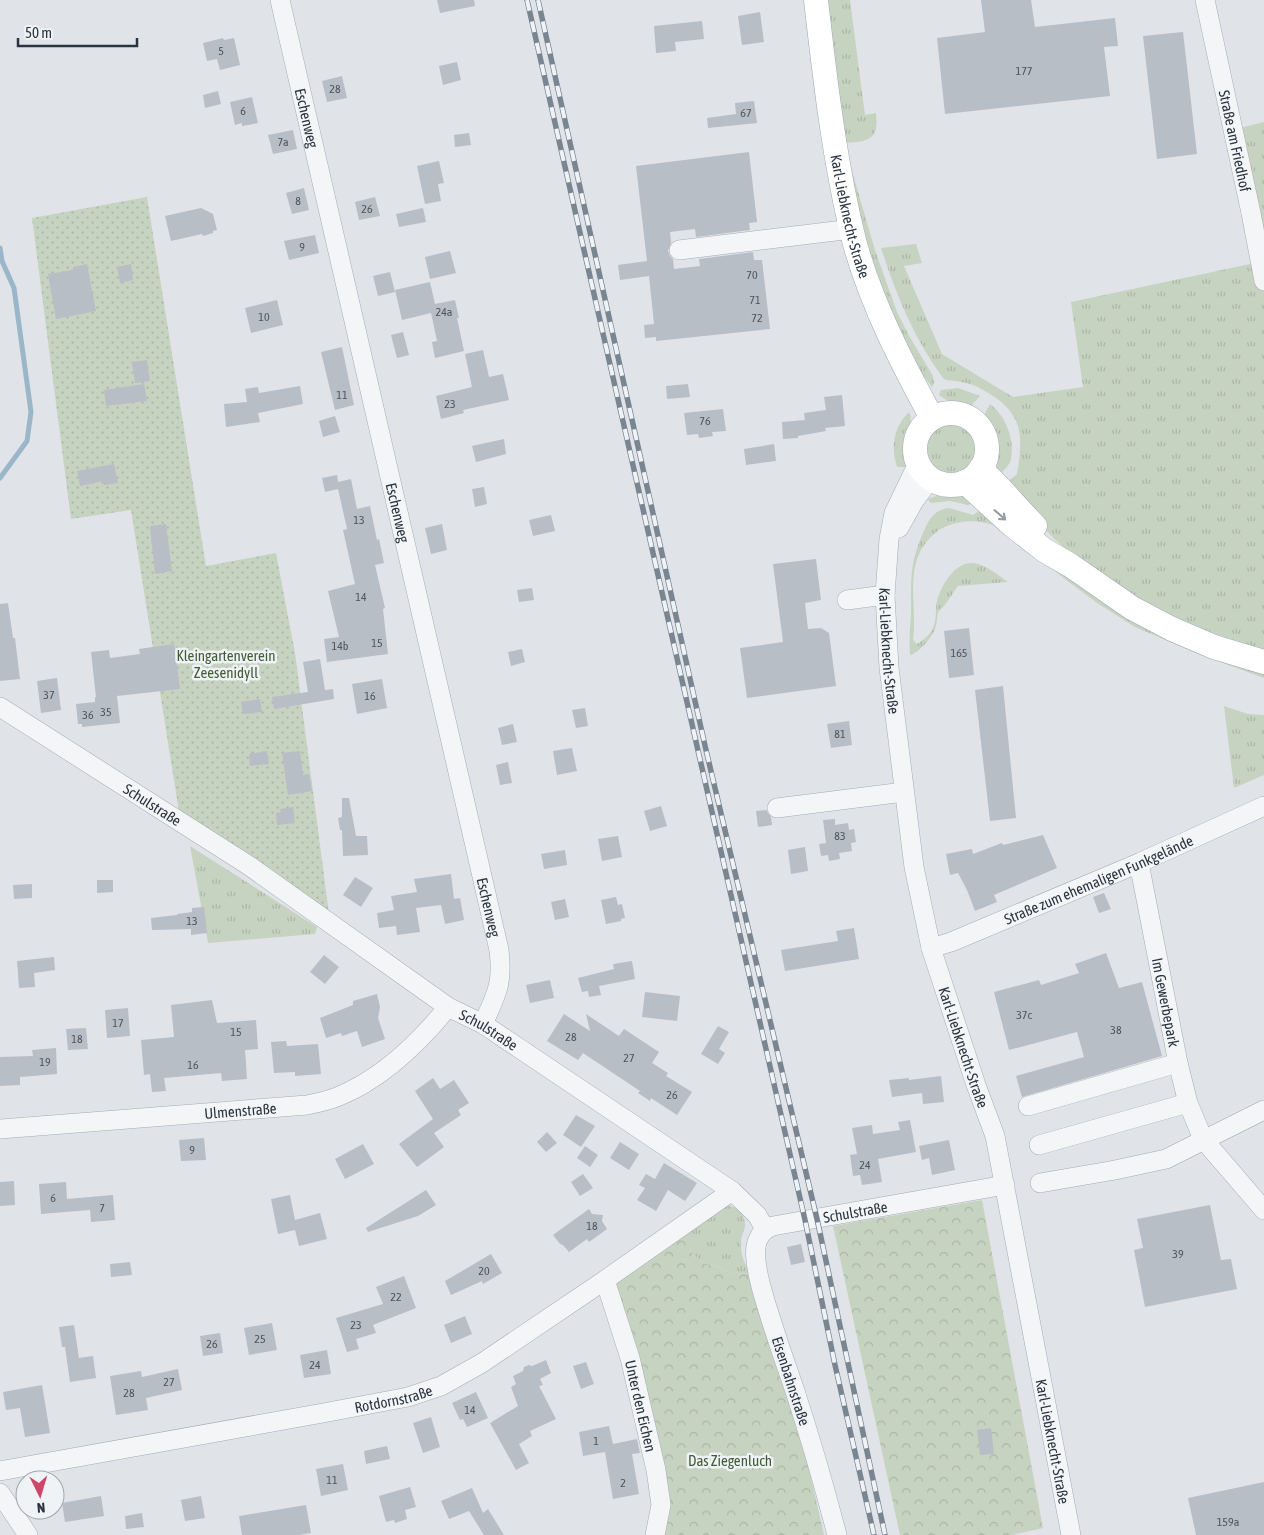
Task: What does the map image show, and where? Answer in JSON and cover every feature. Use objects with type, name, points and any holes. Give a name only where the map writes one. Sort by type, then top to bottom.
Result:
[{"type":"main road","name":"Karl-Liebknecht-Straße","points":[[816,0],[836,155],[856,245],[881,318],[932,418]]},
{"type":"main road","points":[[952,413],[963,415],[973,420],[980,428],[987,448],[985,459],[972,475],[947,484],[924,470],[915,453],[915,443],[918,433],[932,418],[952,413]]},
{"type":"main road","points":[[972,475],[1012,526],[1044,550],[1070,564],[1132,608],[1172,629],[1214,646],[1264,662]]},
{"type":"street","name":"Eschenweg","points":[[280,0],[499,950],[501,971],[498,990],[483,1024]]},
{"type":"street","name":"Straße am Friedhof","points":[[1205,0],[1264,281]]},
{"type":"street","points":[[679,250],[852,229]]},
{"type":"street","name":"Karl-Liebknecht-Straße","points":[[924,470],[894,513],[889,539],[885,594],[889,668],[914,867],[931,948],[976,1085],[995,1136],[1071,1535]]},
{"type":"street","points":[[847,600],[885,594]]},
{"type":"street","name":"Schulstraße","points":[[0,707],[248,865],[448,1006],[483,1024],[732,1191],[757,1215],[765,1229],[1005,1185]]},
{"type":"street","points":[[777,808],[904,792]]},
{"type":"street","name":"Straße zum ehemaligen Funkgelände","points":[[931,948],[951,942],[1139,863],[1264,806]]},
{"type":"street","name":"Im Gewerbepark","points":[[1139,863],[1178,1063],[1188,1103],[1204,1139],[1264,1210]]},
{"type":"street","name":"Ulmenstraße","points":[[0,1129],[307,1105],[336,1097],[379,1074],[432,1026],[448,1006]]},
{"type":"street","points":[[1028,1106],[1178,1063]]},
{"type":"street","points":[[1038,1145],[1188,1103]]},
{"type":"street","points":[[1040,1182],[1166,1159],[1264,1110]]},
{"type":"street","name":"Rotdornstraße","points":[[0,1471],[408,1397],[441,1386],[482,1363],[732,1191]]},
{"type":"street","name":"Eisenbahnstraße","points":[[765,1229],[756,1245],[758,1274],[777,1340],[822,1477],[837,1535]]},
{"type":"street","name":"Unter den Eichen","points":[[605,1280],[630,1358],[656,1470],[661,1505],[655,1535]]},
{"type":"street","points":[[0,1493],[28,1535]]},
{"type":"green space","points":[[825,0],[850,0],[865,115],[876,113],[877,122],[871,137],[862,141],[847,143],[841,138]]},
{"type":"green space","points":[[1264,122],[1264,232],[1240,128]]},
{"type":"green space","points":[[850,164],[875,250],[897,312],[933,376],[934,383],[932,387],[900,337],[877,281],[853,194],[847,165]]},
{"type":"green space","name":"Kleingartenverein Zeesenidyll","points":[[147,197],[206,566],[276,553],[295,653],[329,914],[180,818],[131,510],[71,519],[32,218]]},
{"type":"green space","points":[[916,244],[922,263],[904,266],[942,354],[1013,397],[1083,387],[1071,302],[1264,261],[1264,650],[1182,620],[1124,589],[1070,553],[1024,507],[1005,484],[1017,474],[1020,438],[1015,419],[1001,402],[990,394],[970,384],[943,378],[923,348],[893,282],[881,248]]},
{"type":"green space","points":[[958,388],[980,396],[969,408],[951,403],[939,395],[941,390]]},
{"type":"green space","points":[[990,404],[1005,422],[1012,444],[1010,461],[999,475],[996,463],[995,437],[983,417]]},
{"type":"green space","points":[[909,412],[911,424],[906,443],[908,464],[906,467],[897,467],[894,452],[895,438],[900,424]]},
{"type":"green space","points":[[952,424],[961,426],[972,435],[977,449],[975,458],[966,469],[952,474],[943,472],[932,463],[927,449],[929,440],[938,429]]},
{"type":"green space","points":[[944,493],[963,494],[973,503],[968,505],[950,501],[931,503],[928,499]]},
{"type":"green space","points":[[949,508],[973,515],[983,508],[1264,672],[1264,678],[1198,654],[1135,627],[1097,603],[993,525],[981,522],[965,522],[942,528],[929,539],[921,550],[916,562],[914,575],[913,640],[917,644],[932,630],[935,622],[936,604],[942,587],[957,568],[970,563],[982,565],[1008,582],[958,586],[938,612],[934,632],[921,648],[910,655],[911,583],[915,554],[930,519],[939,511]]},
{"type":"green space","points":[[1224,706],[1248,714],[1264,715],[1264,775],[1234,788]]},
{"type":"green space","points":[[190,846],[317,927],[315,934],[208,943]]},
{"type":"green space","points":[[982,1200],[1043,1528],[1012,1535],[900,1535],[833,1226]]},
{"type":"green space","points":[[725,1205],[739,1211],[744,1218],[745,1226],[741,1240],[741,1250],[750,1273],[731,1274],[721,1268],[703,1263],[691,1252],[690,1244],[680,1238]]},
{"type":"green space","name":"Das Ziegenluch","points":[[680,1238],[686,1239],[690,1244],[691,1252],[703,1263],[721,1268],[731,1274],[750,1273],[807,1459],[824,1535],[655,1535],[661,1505],[605,1280]]},
{"type":"building","points":[[437,0],[474,0],[475,6],[440,13]]},
{"type":"building","points":[[981,0],[1031,0],[1035,27],[1115,18],[1118,46],[1104,47],[1110,96],[945,114],[937,38],[985,32]]},
{"type":"building","points":[[760,12],[764,42],[742,45],[738,16]]},
{"type":"building","points":[[702,21],[704,39],[675,42],[676,51],[656,53],[654,26]]},
{"type":"building","points":[[1183,32],[1197,154],[1157,159],[1143,36]]},
{"type":"building","points":[[223,38],[224,40],[234,38],[240,65],[220,70],[217,59],[207,61],[203,43]]},
{"type":"building","points":[[457,62],[461,80],[443,85],[439,66]]},
{"type":"building","points":[[342,76],[347,98],[327,102],[322,81]]},
{"type":"building","points":[[218,91],[221,104],[205,108],[203,95]]},
{"type":"building","points":[[252,97],[258,123],[242,126],[242,123],[235,125],[230,102]]},
{"type":"building","points":[[754,101],[757,123],[708,128],[707,118],[736,114],[735,103]]},
{"type":"building","points":[[293,130],[297,149],[273,154],[268,135]]},
{"type":"building","points":[[469,133],[471,145],[455,147],[454,135]]},
{"type":"building","points":[[749,152],[757,222],[749,223],[750,230],[696,237],[695,229],[670,232],[671,242],[668,251],[673,259],[674,269],[700,266],[699,259],[753,252],[754,260],[762,260],[770,329],[656,341],[656,337],[645,338],[644,325],[654,324],[649,276],[620,280],[618,265],[647,261],[636,166]]},
{"type":"building","points":[[439,161],[444,183],[438,184],[441,201],[425,204],[417,166]]},
{"type":"building","points":[[304,188],[309,210],[292,214],[286,193]]},
{"type":"building","points":[[375,197],[380,216],[359,220],[355,202]]},
{"type":"building","points":[[201,208],[213,214],[217,230],[203,236],[202,234],[171,241],[165,216]]},
{"type":"building","points":[[423,208],[426,222],[399,227],[396,214]]},
{"type":"building","points":[[315,235],[319,253],[289,260],[284,241]]},
{"type":"building","points":[[450,251],[456,273],[430,279],[425,257]]},
{"type":"building","points":[[87,264],[96,311],[56,319],[48,274],[73,270],[73,267]]},
{"type":"building","points":[[131,264],[133,280],[120,283],[117,267]]},
{"type":"building","points":[[390,272],[395,292],[378,296],[373,276]]},
{"type":"building","points":[[430,282],[435,304],[455,300],[464,351],[435,358],[432,342],[437,341],[431,313],[402,320],[395,290]]},
{"type":"building","points":[[277,300],[283,325],[251,333],[245,308]]},
{"type":"building","points":[[403,332],[409,355],[397,358],[391,335]]},
{"type":"building","points":[[342,347],[354,405],[335,410],[321,352]]},
{"type":"building","points":[[483,350],[489,377],[503,374],[509,400],[463,410],[464,413],[441,419],[436,396],[472,387],[465,354]]},
{"type":"building","points":[[147,360],[150,381],[135,383],[132,362]]},
{"type":"building","points":[[144,384],[147,401],[106,406],[104,390]]},
{"type":"building","points":[[688,384],[690,397],[667,399],[666,386]]},
{"type":"building","points":[[300,386],[303,404],[258,413],[260,422],[226,427],[224,404],[247,402],[245,389],[258,387],[259,393]]},
{"type":"building","points":[[842,395],[845,426],[825,428],[826,431],[798,436],[798,438],[783,439],[782,422],[805,420],[804,413],[826,410],[824,397]]},
{"type":"building","points":[[723,409],[726,431],[712,432],[713,436],[699,438],[698,434],[687,435],[684,413]]},
{"type":"building","points":[[335,416],[340,432],[323,437],[319,421]]},
{"type":"building","points":[[504,439],[506,454],[476,462],[472,446]]},
{"type":"building","points":[[774,444],[776,461],[746,465],[744,449]]},
{"type":"building","points":[[114,464],[118,483],[104,485],[103,481],[80,486],[77,471]]},
{"type":"building","points":[[337,475],[338,482],[351,479],[357,509],[370,506],[384,563],[375,565],[385,608],[383,609],[388,654],[327,662],[324,639],[339,637],[328,591],[355,584],[343,530],[347,529],[338,489],[325,492],[322,478]]},
{"type":"building","points":[[484,487],[487,504],[475,507],[472,489]]},
{"type":"building","points":[[551,515],[555,531],[533,536],[529,520]]},
{"type":"building","points":[[166,524],[172,571],[155,574],[150,526]]},
{"type":"building","points":[[442,524],[447,550],[431,554],[425,528]]},
{"type":"building","points":[[816,559],[821,600],[805,603],[808,629],[821,628],[829,633],[836,686],[747,698],[740,648],[783,642],[773,564]]},
{"type":"building","points":[[532,588],[534,600],[519,602],[517,590]]},
{"type":"building","points":[[8,603],[20,679],[0,681],[0,604]]},
{"type":"building","points":[[969,628],[974,675],[949,678],[944,631]]},
{"type":"building","points":[[174,644],[180,689],[117,696],[120,723],[82,727],[82,724],[78,724],[76,704],[95,702],[96,697],[91,652],[109,650],[110,658],[140,654],[139,649]]},
{"type":"building","points":[[522,649],[525,662],[511,666],[508,652]]},
{"type":"building","points":[[320,659],[325,690],[333,689],[334,699],[274,709],[272,697],[308,692],[303,662]]},
{"type":"building","points":[[57,678],[61,710],[41,713],[37,681]]},
{"type":"building","points":[[382,679],[387,708],[357,714],[352,684]]},
{"type":"building","points":[[1003,686],[1016,818],[990,821],[975,690]]},
{"type":"building","points":[[260,699],[262,712],[243,714],[241,702]]},
{"type":"building","points":[[585,708],[588,726],[576,728],[572,710]]},
{"type":"building","points":[[849,721],[852,745],[831,748],[827,724]]},
{"type":"building","points":[[513,724],[517,742],[502,745],[498,728]]},
{"type":"building","points":[[572,748],[577,771],[557,775],[553,751]]},
{"type":"building","points":[[267,751],[269,764],[250,766],[249,754]]},
{"type":"building","points":[[300,751],[303,775],[309,774],[312,791],[288,795],[282,753]]},
{"type":"building","points":[[508,762],[512,783],[500,785],[496,765]]},
{"type":"building","points":[[342,798],[349,798],[356,836],[367,836],[368,855],[343,856],[342,830],[340,830],[338,818],[342,817]]},
{"type":"building","points":[[661,806],[667,826],[650,831],[644,811]]},
{"type":"building","points":[[293,807],[295,823],[277,825],[276,813],[281,812],[280,809]]},
{"type":"building","points":[[766,810],[771,817],[772,825],[758,827],[756,811]]},
{"type":"building","points":[[835,819],[835,825],[848,823],[849,830],[854,829],[856,842],[851,843],[852,851],[839,853],[840,859],[829,861],[828,855],[821,856],[819,844],[826,843],[823,820]]},
{"type":"building","points":[[1043,835],[1057,868],[994,895],[997,902],[975,911],[958,873],[950,875],[946,854],[972,849],[973,854],[1002,843],[1003,845]]},
{"type":"building","points":[[618,836],[622,857],[602,861],[598,839]]},
{"type":"building","points":[[805,847],[808,871],[791,874],[788,850]]},
{"type":"building","points":[[565,850],[567,865],[544,869],[541,854]]},
{"type":"building","points":[[451,874],[454,899],[460,898],[464,920],[445,924],[441,905],[416,908],[420,932],[397,935],[396,926],[379,928],[377,913],[394,910],[391,896],[417,892],[414,879]]},
{"type":"building","points":[[355,877],[373,888],[361,907],[343,895]]},
{"type":"building","points":[[97,880],[113,880],[113,892],[97,893]]},
{"type":"building","points":[[32,884],[32,898],[14,899],[13,885]]},
{"type":"building","points":[[1104,893],[1111,909],[1099,913],[1093,897]]},
{"type":"building","points":[[616,897],[618,905],[622,904],[625,918],[621,919],[621,921],[606,924],[601,900]]},
{"type":"building","points":[[565,899],[569,917],[555,920],[551,902]]},
{"type":"building","points":[[204,907],[207,933],[191,935],[191,929],[152,930],[151,918],[192,912],[192,908]]},
{"type":"building","points":[[854,928],[859,959],[785,971],[781,950],[838,941],[836,931]]},
{"type":"building","points":[[1106,953],[1119,988],[1142,982],[1162,1056],[1022,1097],[1016,1076],[1084,1057],[1077,1032],[1009,1050],[994,992],[1039,980],[1041,985],[1079,973],[1075,964]]},
{"type":"building","points":[[324,955],[339,967],[325,984],[310,972]]},
{"type":"building","points":[[54,957],[55,970],[34,973],[35,987],[19,988],[17,961]]},
{"type":"building","points":[[632,961],[635,979],[599,986],[601,995],[589,997],[588,991],[582,992],[578,978],[614,969],[613,964]]},
{"type":"building","points":[[550,980],[554,998],[530,1003],[526,985]]},
{"type":"building","points":[[645,992],[680,996],[677,1021],[642,1017]]},
{"type":"building","points":[[377,994],[380,1007],[378,1018],[385,1039],[362,1047],[357,1031],[342,1036],[341,1033],[326,1038],[320,1018],[353,1005],[353,1001]]},
{"type":"building","points":[[212,1000],[217,1023],[256,1020],[258,1049],[245,1050],[247,1079],[222,1081],[221,1073],[164,1078],[166,1091],[152,1092],[150,1074],[144,1075],[141,1040],[174,1037],[171,1005]]},
{"type":"building","points":[[128,1008],[130,1036],[107,1038],[105,1010]]},
{"type":"building","points":[[564,1014],[590,1031],[586,1014],[619,1036],[624,1029],[659,1052],[652,1063],[668,1073],[666,1076],[692,1092],[677,1115],[651,1098],[650,1101],[638,1093],[640,1091],[583,1053],[578,1060],[547,1041]]},
{"type":"building","points":[[718,1026],[729,1032],[719,1049],[725,1053],[718,1064],[701,1054]]},
{"type":"building","points":[[86,1028],[88,1049],[68,1050],[66,1029]]},
{"type":"building","points":[[286,1041],[287,1046],[318,1044],[321,1074],[295,1076],[295,1072],[274,1073],[271,1042]]},
{"type":"building","points":[[56,1048],[57,1074],[20,1077],[20,1085],[0,1086],[0,1057],[33,1056],[32,1050]]},
{"type":"building","points":[[941,1076],[944,1102],[923,1104],[922,1093],[892,1097],[889,1080],[909,1078],[909,1080]]},
{"type":"building","points":[[433,1078],[440,1089],[454,1080],[469,1103],[458,1110],[461,1115],[434,1133],[444,1147],[417,1167],[399,1144],[433,1119],[415,1091]]},
{"type":"building","points":[[576,1115],[595,1126],[581,1147],[563,1135]]},
{"type":"building","points":[[910,1120],[916,1152],[878,1159],[882,1182],[862,1185],[860,1175],[853,1176],[850,1155],[857,1154],[852,1128],[872,1125],[873,1134],[900,1130],[898,1122]]},
{"type":"building","points":[[547,1132],[557,1143],[546,1152],[537,1142]]},
{"type":"building","points":[[204,1138],[206,1160],[181,1161],[179,1140]]},
{"type":"building","points":[[949,1140],[955,1170],[932,1175],[929,1158],[922,1160],[919,1146]]},
{"type":"building","points":[[620,1142],[639,1154],[629,1170],[610,1158]]},
{"type":"building","points":[[363,1144],[374,1164],[345,1179],[335,1159]]},
{"type":"building","points":[[585,1146],[598,1155],[590,1167],[577,1158]]},
{"type":"building","points":[[664,1163],[697,1183],[685,1201],[668,1190],[656,1211],[637,1200],[645,1188],[639,1185],[646,1174],[655,1179]]},
{"type":"building","points":[[583,1174],[593,1188],[580,1196],[571,1182]]},
{"type":"building","points":[[14,1181],[15,1205],[0,1206],[0,1182]]},
{"type":"building","points":[[66,1182],[67,1199],[113,1195],[115,1220],[91,1222],[90,1210],[41,1214],[39,1184]]},
{"type":"building","points":[[426,1190],[436,1205],[418,1216],[368,1232],[366,1228]]},
{"type":"building","points":[[290,1195],[295,1220],[320,1213],[327,1239],[299,1246],[295,1230],[278,1234],[271,1199]]},
{"type":"building","points":[[1210,1205],[1221,1260],[1231,1259],[1237,1289],[1145,1307],[1134,1250],[1143,1248],[1137,1219]]},
{"type":"building","points":[[589,1209],[592,1214],[603,1215],[602,1221],[607,1229],[589,1242],[587,1239],[569,1252],[553,1235]]},
{"type":"building","points":[[801,1244],[805,1262],[791,1265],[787,1247]]},
{"type":"building","points":[[491,1254],[502,1273],[483,1284],[482,1281],[451,1295],[445,1281]]},
{"type":"building","points":[[130,1262],[132,1275],[111,1277],[110,1264]]},
{"type":"building","points":[[404,1276],[416,1308],[373,1325],[376,1333],[356,1339],[359,1349],[347,1352],[336,1318],[383,1304],[376,1287]]},
{"type":"building","points":[[465,1316],[472,1334],[451,1343],[444,1325]]},
{"type":"building","points":[[272,1323],[277,1350],[249,1355],[244,1328]]},
{"type":"building","points":[[74,1325],[79,1358],[93,1356],[96,1378],[70,1382],[65,1347],[62,1347],[59,1327]]},
{"type":"building","points":[[220,1333],[223,1353],[203,1356],[200,1336]]},
{"type":"building","points":[[327,1350],[331,1374],[304,1378],[300,1355]]},
{"type":"building","points":[[546,1360],[551,1373],[540,1379],[543,1385],[539,1386],[556,1419],[530,1431],[532,1436],[519,1444],[529,1463],[516,1470],[490,1423],[518,1406],[511,1387],[516,1384],[513,1376],[523,1371],[524,1367]]},
{"type":"building","points":[[586,1362],[594,1384],[581,1389],[573,1366]]},
{"type":"building","points":[[178,1369],[182,1390],[146,1398],[148,1410],[116,1415],[110,1376],[141,1371],[142,1377]]},
{"type":"building","points":[[42,1385],[50,1433],[25,1437],[20,1408],[6,1410],[3,1392]]},
{"type":"building","points":[[476,1392],[488,1418],[467,1427],[463,1419],[460,1420],[452,1403]]},
{"type":"building","points":[[431,1417],[440,1447],[423,1453],[413,1423]]},
{"type":"building","points":[[609,1426],[613,1444],[637,1439],[640,1453],[632,1454],[639,1494],[613,1499],[605,1452],[583,1456],[579,1432]]},
{"type":"building","points":[[991,1428],[994,1454],[980,1455],[977,1430]]},
{"type":"building","points":[[387,1446],[390,1459],[366,1464],[364,1451]]},
{"type":"building","points":[[343,1464],[348,1490],[321,1496],[316,1469]]},
{"type":"building","points":[[1264,1482],[1264,1535],[1196,1535],[1188,1498]]},
{"type":"building","points":[[410,1487],[416,1507],[405,1510],[407,1519],[395,1523],[394,1520],[386,1522],[379,1496]]},
{"type":"building","points":[[472,1488],[483,1513],[488,1509],[504,1535],[484,1535],[469,1511],[449,1519],[441,1501]]},
{"type":"building","points":[[101,1496],[104,1516],[65,1522],[65,1502]]},
{"type":"building","points":[[201,1496],[205,1518],[185,1521],[181,1500]]},
{"type":"building","points":[[306,1505],[311,1533],[299,1535],[242,1535],[239,1516]]},
{"type":"building","points":[[142,1513],[144,1527],[126,1529],[125,1516]]},
{"type":"waterway","points":[[0,248],[2,261],[14,288],[31,412],[27,441],[0,478]]},
{"type":"railway","points":[[527,0],[805,1220],[835,1365],[874,1535]]},
{"type":"railway","points":[[538,0],[706,750],[817,1219],[885,1535]]}]
